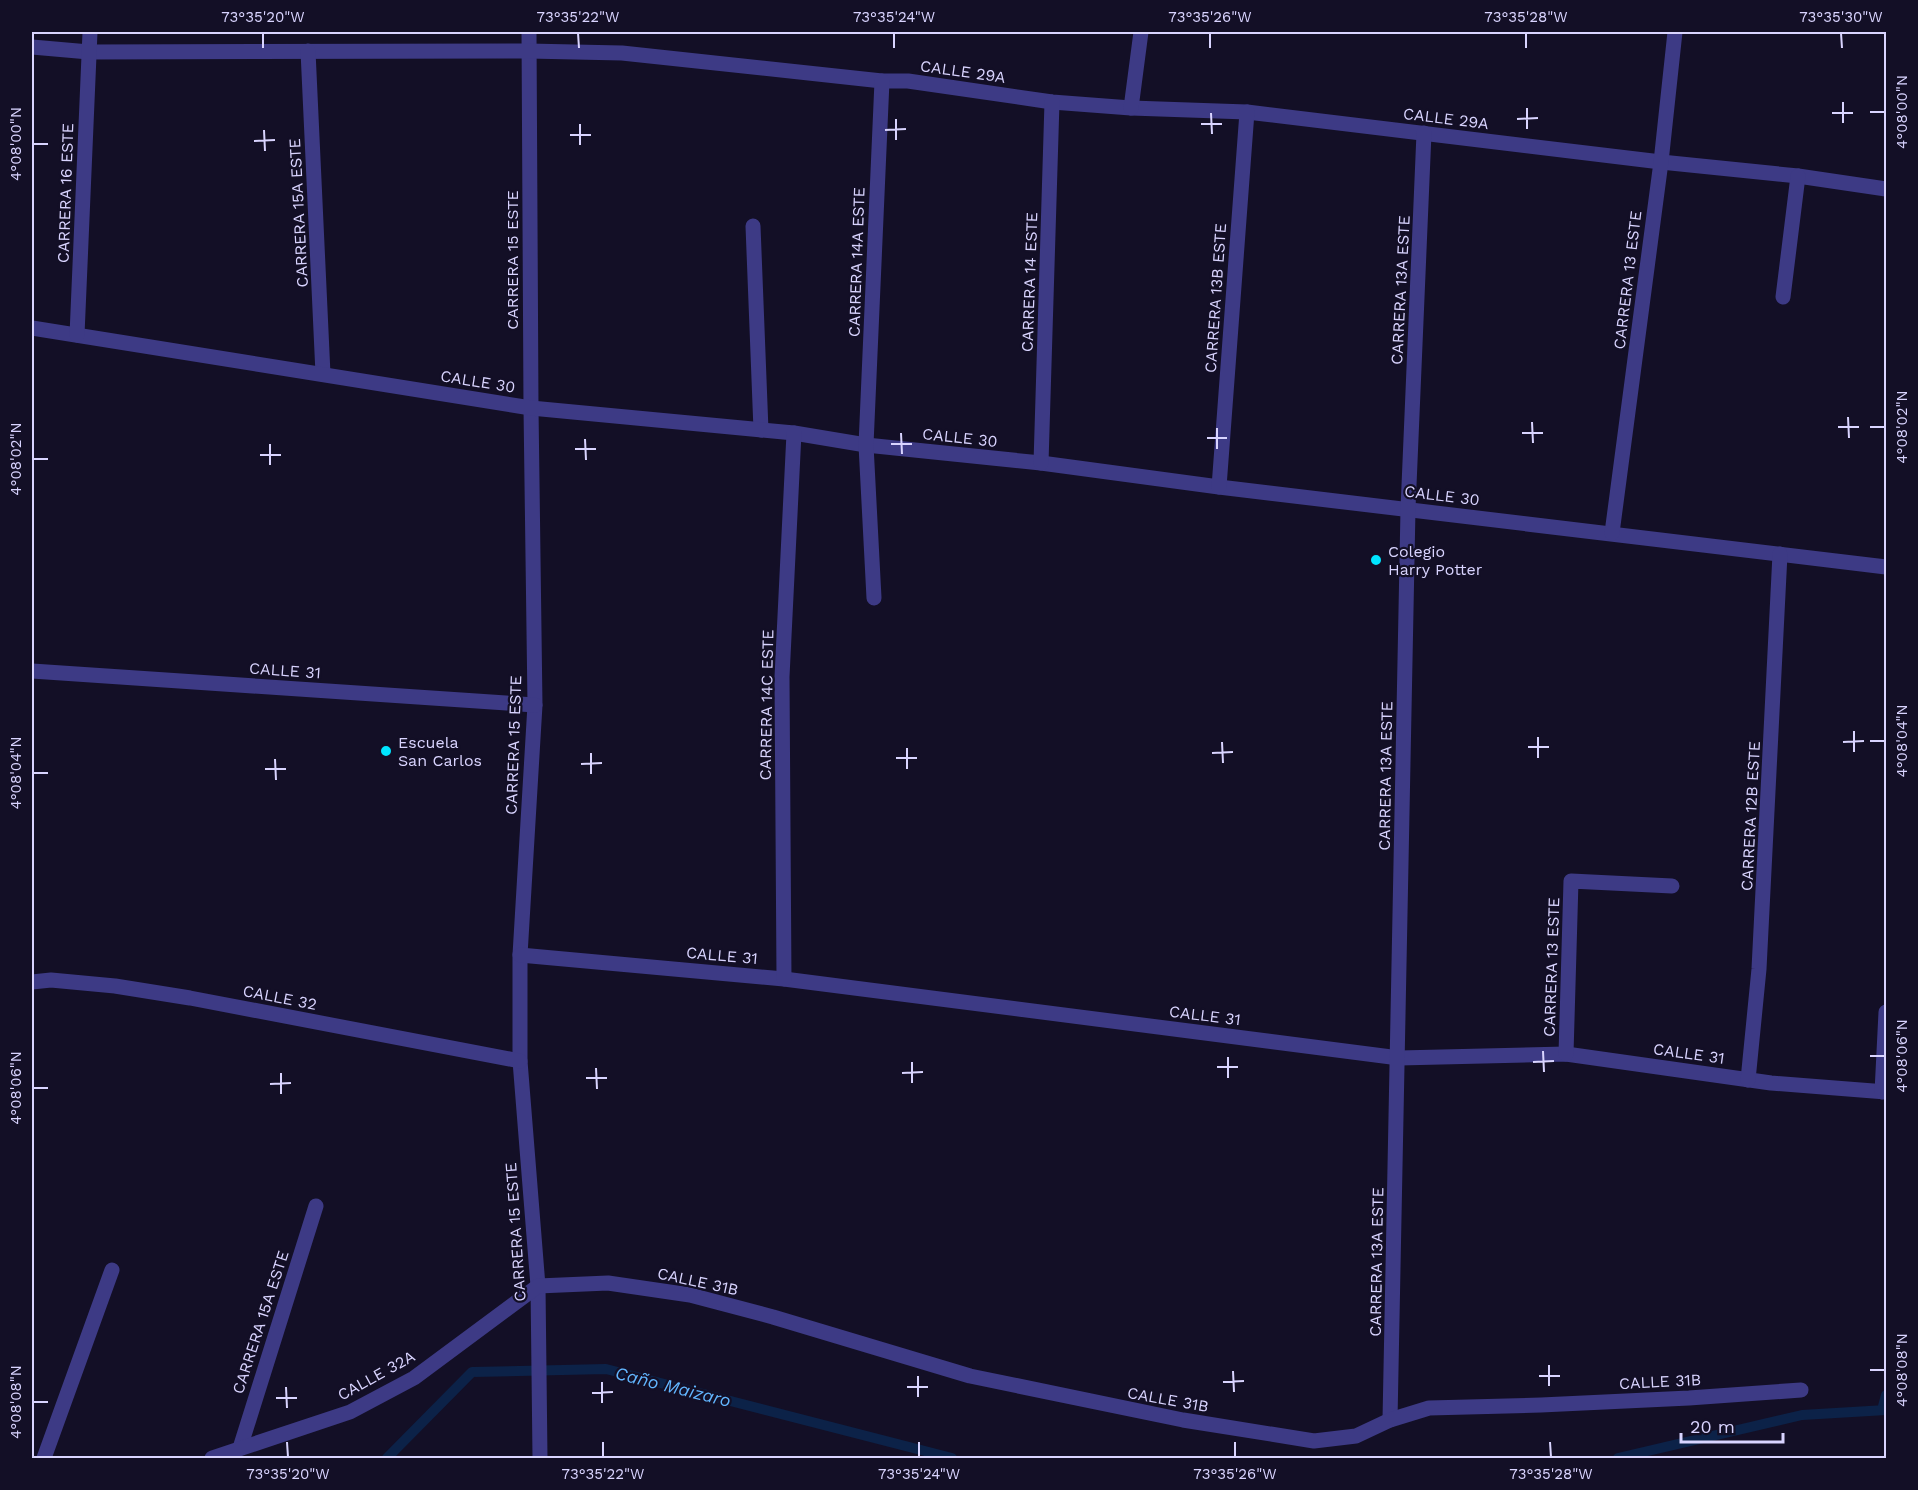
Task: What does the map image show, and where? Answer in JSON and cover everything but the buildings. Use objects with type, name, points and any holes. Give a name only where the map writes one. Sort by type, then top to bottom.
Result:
[{"type":"street","name":"CARRERA 16 ESTE","points":[[77,335],[90,32]]},
{"type":"street","name":"CARRERA 15 ESTE","points":[[529,32],[535,705],[520,956],[520,1061],[538,1286],[540,1458]]},
{"type":"street","points":[[1131,108],[1141,32]]},
{"type":"street","name":"CARRERA 13 ESTE","points":[[1612,533],[1676,32]]},
{"type":"street","name":"CALLE 29A","points":[[32,47],[89,52],[528,51],[622,53],[882,81],[908,81],[1052,102],[1131,108],[1247,112],[1661,162],[1798,176],[1887,189]]},
{"type":"street","name":"CARRERA 15A ESTE","points":[[309,51],[323,374]]},
{"type":"street","name":"CARRERA 14A ESTE","points":[[874,598],[866,445],[882,81]]},
{"type":"street","name":"CARRERA 14 ESTE","points":[[1041,464],[1052,102]]},
{"type":"street","name":"CARRERA 13B ESTE","points":[[1219,487],[1247,112]]},
{"type":"street","name":"CARRERA 13A ESTE","points":[[1390,1420],[1399,1058],[1408,509],[1425,133]]},
{"type":"street","points":[[1783,297],[1798,176]]},
{"type":"street","points":[[753,226],[761,430]]},
{"type":"street","name":"CALLE 30","points":[[32,328],[531,408],[794,433],[866,445],[1041,464],[1887,567]]},
{"type":"street","name":"CARRERA 14C ESTE","points":[[784,979],[782,677],[794,433]]},
{"type":"street","name":"CARRERA 12B ESTE","points":[[1748,1080],[1760,957],[1780,554]]},
{"type":"street","name":"CALLE 31","points":[[32,671],[535,705]]},
{"type":"street","name":"CARRERA 13 ESTE","points":[[1566,1054],[1571,881],[1672,886]]},
{"type":"street","name":"CALLE 31","points":[[520,956],[784,979],[1399,1058],[1566,1054],[1748,1080],[1884,1092]]},
{"type":"street","name":"CALLE 32","points":[[32,982],[51,980],[115,986],[190,998],[520,1061]]},
{"type":"street","points":[[1884,1092],[1887,1012]]},
{"type":"street","name":"CARRERA 15A ESTE","points":[[240,1448],[316,1206]]},
{"type":"street","points":[[44,1458],[111,1270]]},
{"type":"street","name":"CALLE 31B","points":[[538,1286],[609,1283],[690,1295],[773,1317],[970,1376],[1183,1420],[1314,1441],[1356,1436],[1390,1420],[1429,1408],[1564,1404],[1800,1390]]},
{"type":"street","name":"CALLE 32A","points":[[212,1458],[350,1412],[414,1378],[538,1286]]},
{"type":"waterway","name":"Caño Maizaro","points":[[387,1458],[472,1372],[606,1369],[952,1458]]},
{"type":"waterway","points":[[1882,1410],[1886,1395]]},
{"type":"waterway","name":"Caño Maizaro","points":[[1618,1458],[1802,1415],[1886,1410]]},
{"type":"place","name":"Colegio Harry Potter","points":[[1376,560]]},
{"type":"place","name":"Escuela San Carlos","points":[[386,751]]}]
